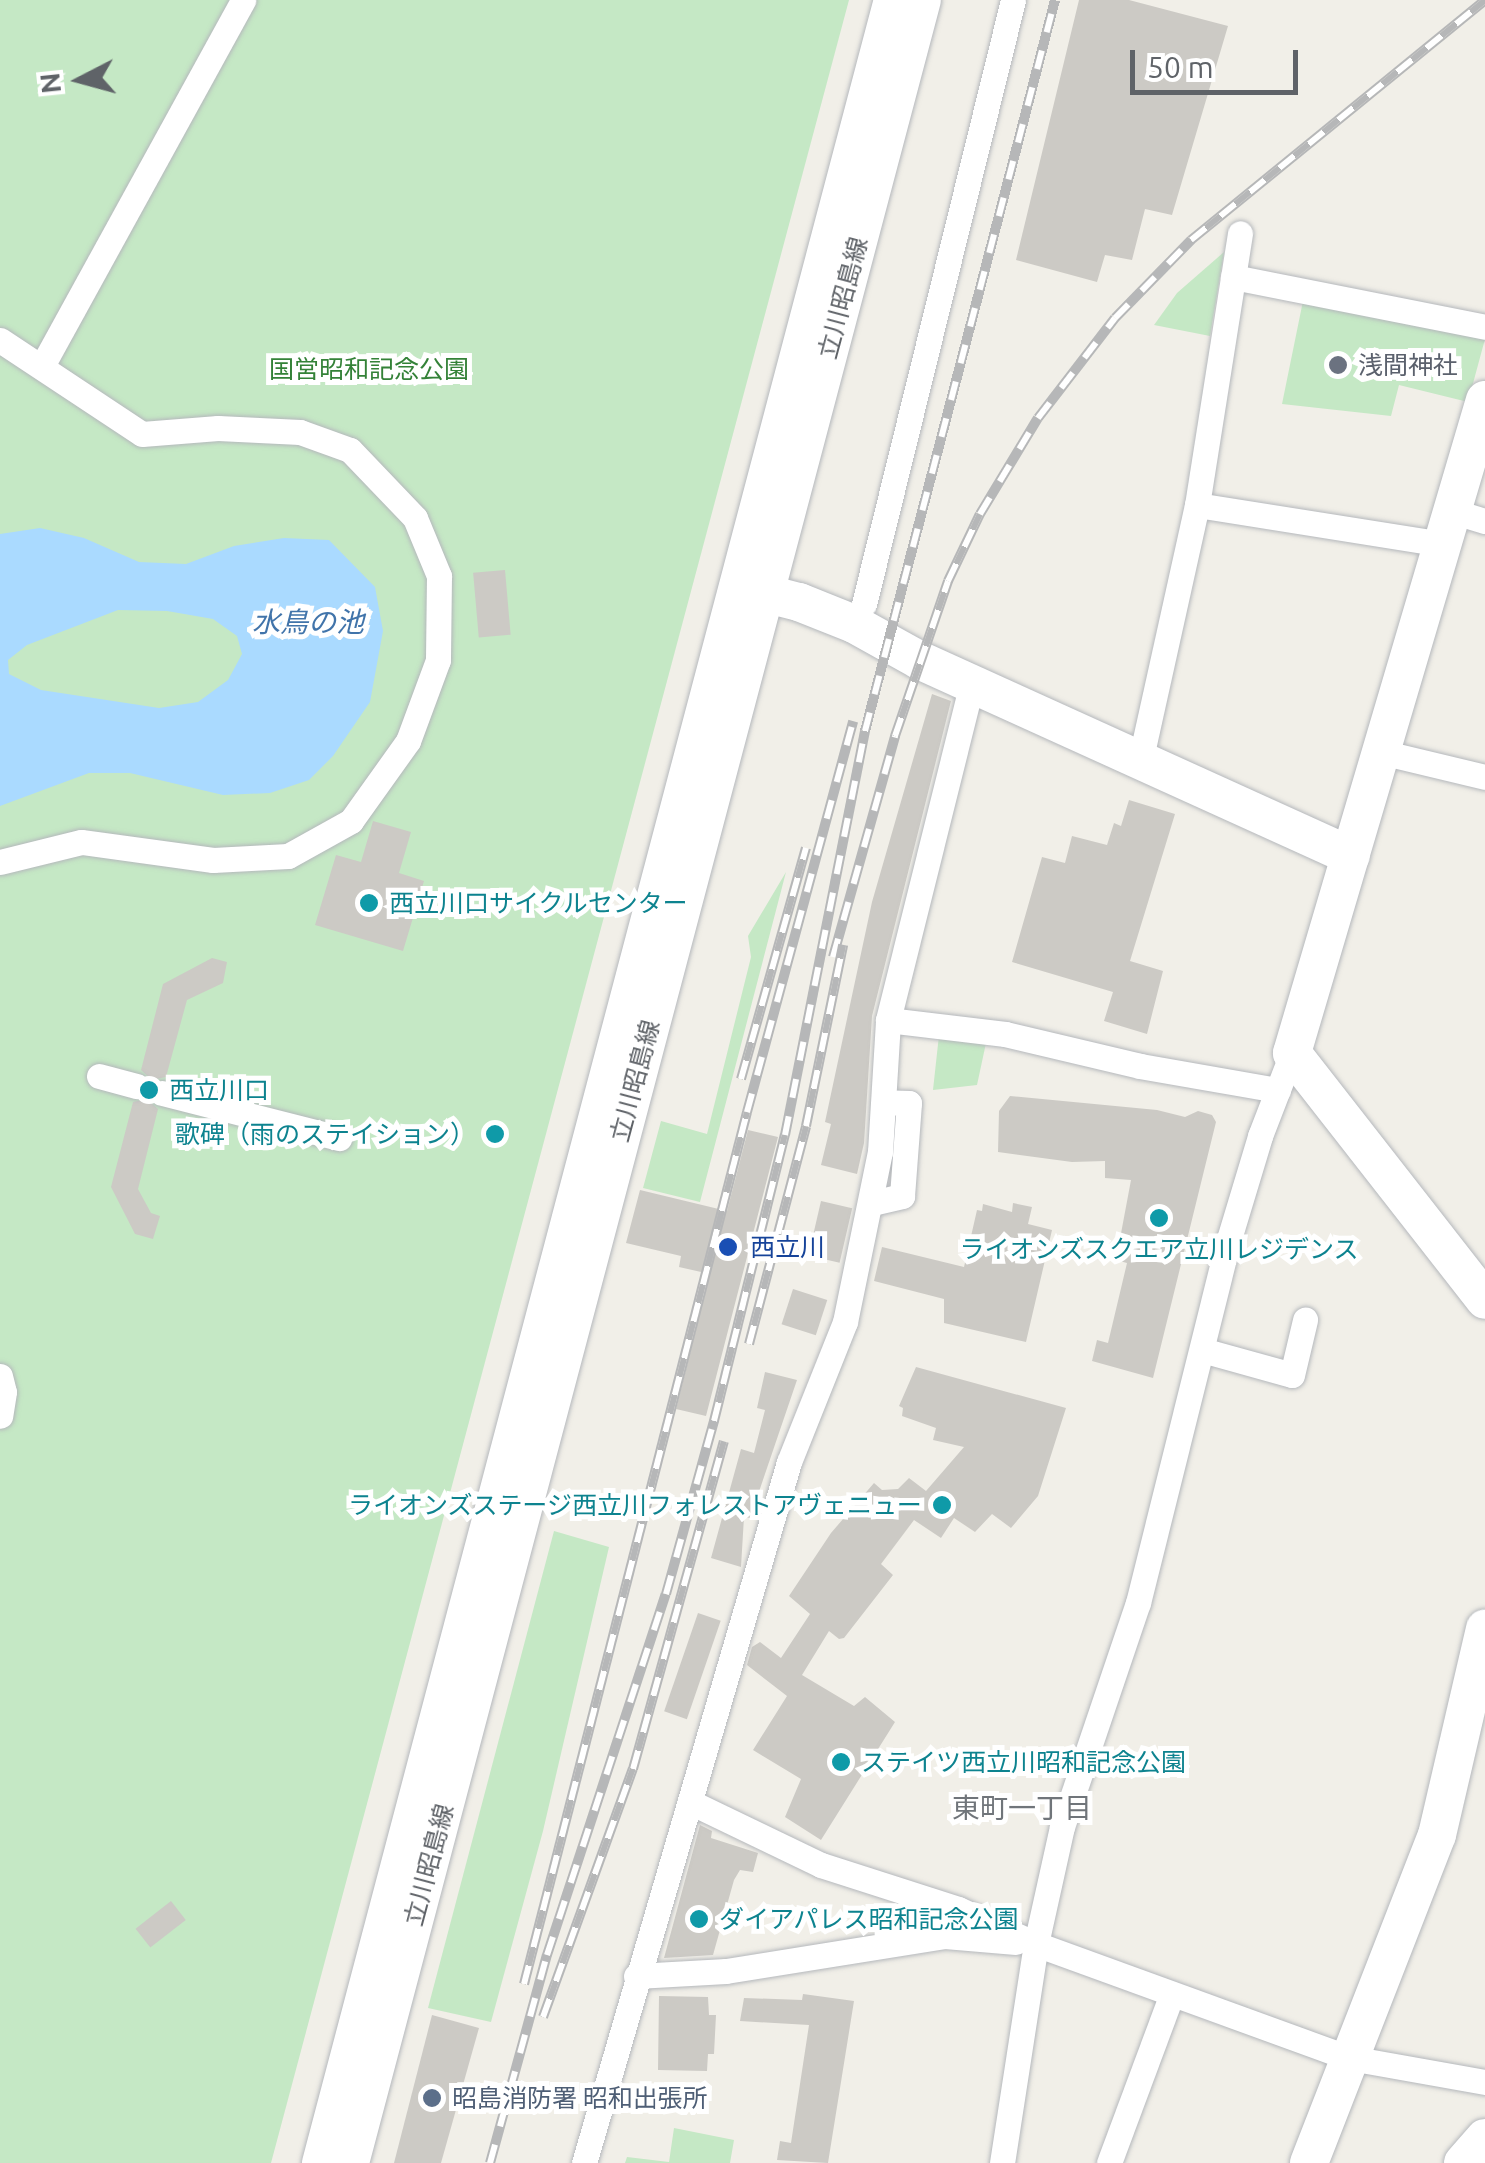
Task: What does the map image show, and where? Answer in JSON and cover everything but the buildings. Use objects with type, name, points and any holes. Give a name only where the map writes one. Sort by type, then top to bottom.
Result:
[{"type":"main road","name":"立川昭島線","points":[[350,2163],[751,590],[893,0]]},
{"type":"main road","name":"立川昭島線","points":[[321,2163],[751,590],[922,0]]},
{"type":"main road","points":[[1485,400],[1460,526],[1381,752],[1292,1053],[1485,1300]]},
{"type":"main road","points":[[751,590],[854,624],[972,684],[1351,856]]},
{"type":"main road","points":[[1309,2163],[1437,1835],[1485,1628]]},
{"type":"main road","points":[[1463,2163],[1485,2138]]},
{"type":"street","points":[[42,366],[244,0]]},
{"type":"street","points":[[864,604],[1012,0]]},
{"type":"street","points":[[1140,762],[1196,505],[1240,234]]},
{"type":"street","points":[[1233,278],[1485,327]]},
{"type":"street","points":[[0,340],[142,434],[218,428],[300,432],[350,450],[415,518],[438,576],[438,660],[408,741],[351,820],[288,856],[214,860],[81,842],[0,862]]},
{"type":"street","points":[[1196,505],[1460,526]]},
{"type":"street","points":[[584,2163],[789,1462],[845,1322],[872,1203],[884,1102],[888,1020],[972,684]]},
{"type":"street","points":[[1381,752],[1485,777]]},
{"type":"street","points":[[888,1020],[1005,1034],[1140,1066],[1278,1090]]},
{"type":"street","points":[[1002,2163],[1036,1944],[1062,1827],[1133,1621],[1166,1504],[1229,1240],[1292,1053]]},
{"type":"street","points":[[99,1076],[339,1138]]},
{"type":"street","points":[[1202,1350],[1292,1375],[1305,1320]]},
{"type":"street","points":[[0,1376],[4,1392],[0,1416]]},
{"type":"street","points":[[690,1802],[821,1865],[958,1908],[1036,1944],[1350,2058],[1485,2082]]},
{"type":"street","points":[[636,1976],[726,1970],[945,1936],[1036,1944]]},
{"type":"street","points":[[1109,2163],[1172,1994]]},
{"type":"green space","name":"国営昭和記念公園","points":[[0,0],[849,0],[271,2163],[0,2163]]},
{"type":"green space","points":[[1224,252],[1210,336],[1154,325],[1177,293]]},
{"type":"green space","points":[[1304,296],[1485,339],[1468,402],[1399,385],[1391,416],[1282,404]]},
{"type":"green space","points":[[786,872],[700,1202],[643,1188],[661,1121],[707,1134],[751,957],[748,936]]},
{"type":"green space","points":[[939,1035],[986,1043],[977,1085],[933,1090]]},
{"type":"green space","points":[[554,1531],[609,1547],[543,1831],[491,2022],[428,2008]]},
{"type":"green space","points":[[674,2128],[734,2140],[730,2163],[625,2163],[627,2157],[669,2162]]},
{"type":"water","name":"水鳥の池","points":[[40,528],[84,538],[139,562],[186,564],[234,546],[284,538],[329,540],[375,587],[383,631],[370,702],[333,756],[309,780],[270,793],[223,795],[130,773],[89,773],[0,806],[0,534]],"holes":[[[118,610],[167,611],[213,619],[237,636],[242,654],[228,680],[198,702],[159,708],[41,690],[9,674],[8,660],[27,645]]]},
{"type":"railway","points":[[490,2163],[547,1955],[666,1594],[714,1421],[785,1135],[865,731],[1055,0]]},
{"type":"railway","points":[[833,957],[895,736],[948,581],[980,514],[1038,418],[1115,318],[1191,240],[1485,0]]},
{"type":"railway","points":[[524,1984],[747,1112],[853,721]]},
{"type":"railway","points":[[741,1079],[806,848]]},
{"type":"railway","points":[[749,1344],[806,1126],[843,945]]},
{"type":"railway","points":[[543,2017],[633,1769],[724,1441]]},
{"type":"place","name":"浅間神社","points":[[1338,365]]},
{"type":"place","name":"西立川口サイクルセンター","points":[[369,903]]},
{"type":"place","name":"西立川口","points":[[149,1090]]},
{"type":"place","name":"歌碑（雨のステイション）","points":[[495,1134]]},
{"type":"place","name":"ライオンズスクエア立川レジデンス","points":[[1159,1218]]},
{"type":"place","name":"西立川","points":[[728,1247]]},
{"type":"place","name":"ライオンズステージ西立川フォレストアヴェニュー","points":[[942,1505]]},
{"type":"place","name":"ステイツ西立川昭和記念公園","points":[[841,1762]]},
{"type":"place","name":"ダイアパレス昭和記念公園","points":[[699,1919]]},
{"type":"place","name":"昭島消防署 昭和出張所","points":[[432,2098]]},
{"type":"district","name":"東町一丁目","points":[[1022,1808]]}]
